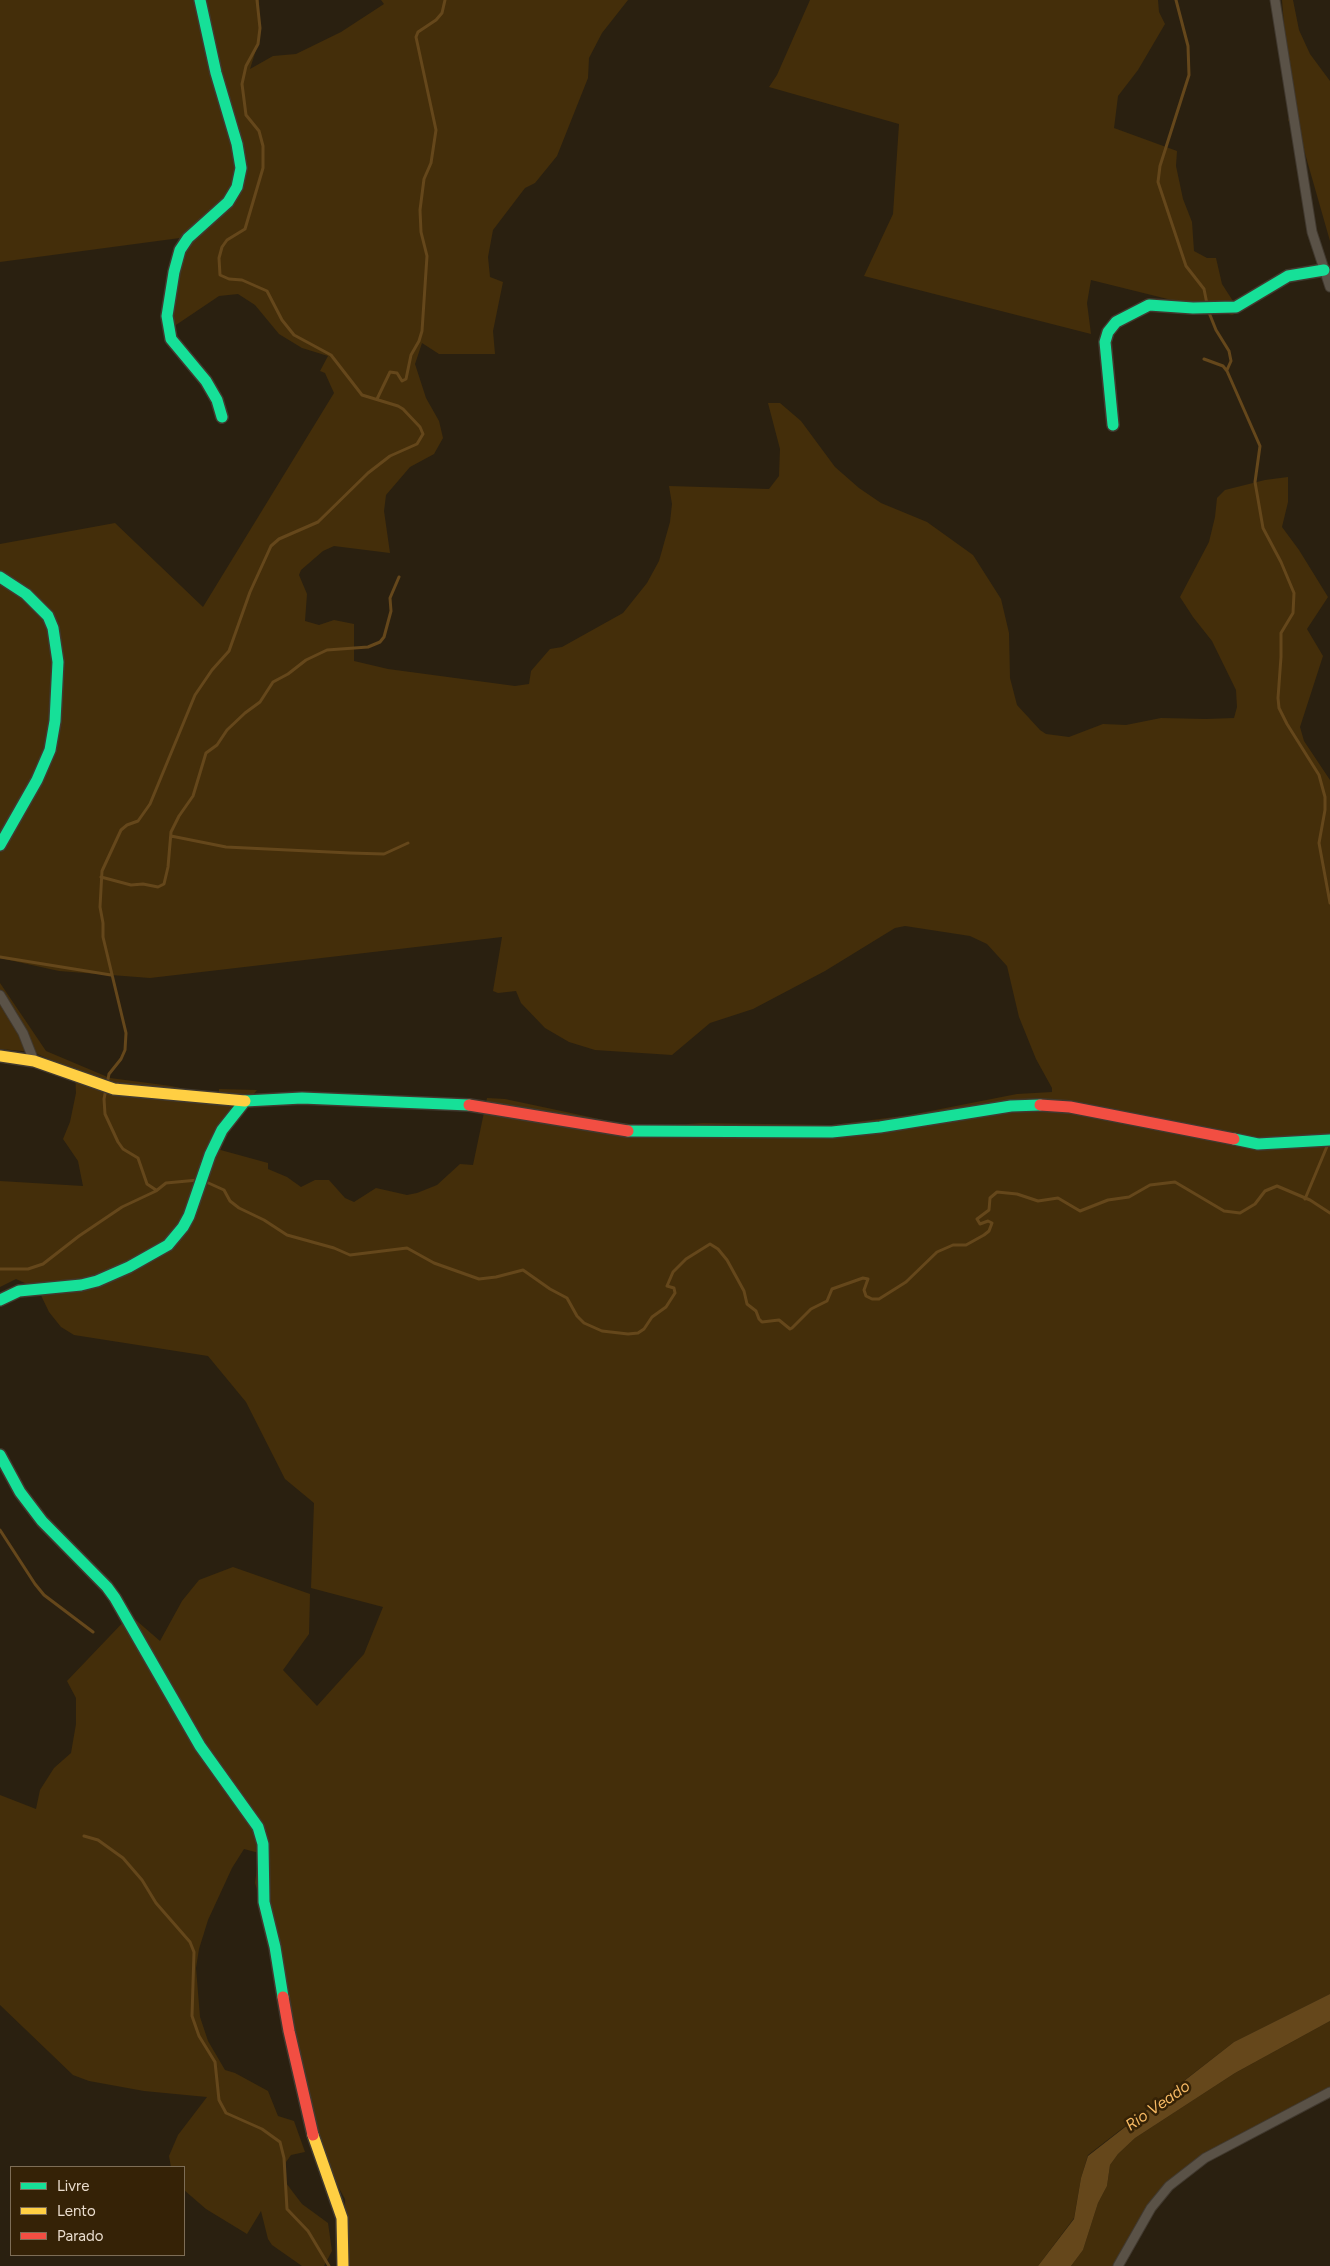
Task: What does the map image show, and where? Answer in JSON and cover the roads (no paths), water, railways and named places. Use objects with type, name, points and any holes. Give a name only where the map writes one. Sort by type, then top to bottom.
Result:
[{"type":"street","points":[[200,0],[216,73],[237,144],[241,168],[237,187],[228,202],[188,238],[180,250],[174,272],[167,316],[171,339],[206,380],[217,400],[222,417]]},
{"type":"street","points":[[1275,0],[1312,232],[1330,287]]},
{"type":"street","points":[[1113,425],[1105,342],[1108,332],[1116,322],[1149,305],[1193,308],[1236,307],[1288,276],[1324,270]]},
{"type":"street","points":[[0,577],[26,594],[48,616],[53,628],[58,662],[55,721],[50,750],[37,780],[0,845]]},
{"type":"street","points":[[0,995],[24,1033],[34,1060]]},
{"type":"street","points":[[0,1056],[34,1060],[95,1084],[114,1088],[244,1101],[302,1098],[482,1106],[588,1126],[648,1133],[832,1132],[880,1127],[1011,1106],[1038,1105],[1070,1107],[1250,1143],[1285,1144],[1330,1140]]},
{"type":"street","points":[[0,1300],[20,1291],[73,1286],[97,1281],[129,1268],[168,1245],[184,1227],[210,1155],[222,1130],[244,1101]]},
{"type":"street","points":[[0,1455],[20,1492],[42,1521],[107,1587],[115,1598],[200,1746],[258,1827],[263,1844],[264,1902],[275,1947],[289,2031],[314,2139],[334,2189],[342,2218],[343,2266]]},
{"type":"street","points":[[1118,2266],[1151,2208],[1168,2186],[1205,2158],[1330,2092]]},
{"type":"water","name":"Rio Veado","points":[[1330,1994],[1330,2021],[1235,2073],[1135,2138],[1118,2154],[1110,2165],[1107,2186],[1098,2203],[1083,2250],[1071,2266],[1038,2266],[1074,2219],[1081,2178],[1088,2156],[1234,2042]]},
{"type":"waterway","points":[[156,1190],[147,1184],[138,1158],[123,1149],[118,1142],[105,1114],[104,1099],[109,1074],[121,1059],[125,1050],[126,1033],[103,937],[100,907],[102,871],[121,830],[127,825],[138,821],[150,804],[195,695],[212,670],[229,651],[250,592],[271,546],[279,539],[318,522],[368,473],[390,456],[417,444],[423,434],[420,427],[403,409],[362,395],[331,355],[294,335],[282,320],[267,291],[242,280],[229,279],[220,275],[219,258],[222,247],[227,240],[245,229],[263,168],[263,146],[259,131],[246,115],[242,84],[246,66],[258,44],[260,28],[257,0]]},
{"type":"waterway","points":[[377,399],[390,372],[397,373],[402,381],[406,379],[411,355],[422,331],[427,256],[421,232],[420,210],[424,179],[431,163],[436,130],[416,37],[418,32],[436,20],[442,13],[445,0]]},
{"type":"waterway","points":[[1176,0],[1188,46],[1189,75],[1160,166],[1158,182],[1186,266],[1204,289],[1207,304]]},
{"type":"waterway","points":[[1208,310],[1216,330],[1229,351],[1231,361],[1227,370]]},
{"type":"waterway","points":[[1204,359],[1223,366],[1227,371],[1260,446],[1255,482],[1263,528],[1281,562],[1294,593],[1293,613],[1281,633],[1279,708],[1319,775],[1325,797],[1325,810],[1319,843],[1330,903]]},
{"type":"waterway","points":[[101,877],[131,885],[143,884],[158,887],[164,884],[168,867],[171,832],[179,816],[193,796],[206,753],[217,745],[227,730],[260,702],[273,682],[288,674],[306,660],[327,650],[368,647],[380,642],[384,637],[391,611],[390,598],[399,577]]},
{"type":"waterway","points":[[171,836],[226,847],[350,853],[384,854],[408,843]]},
{"type":"waterway","points":[[0,957],[111,975]]},
{"type":"waterway","points":[[1305,1199],[1328,1144]]},
{"type":"waterway","points":[[0,1269],[28,1269],[43,1264],[79,1236],[122,1207],[156,1191],[166,1183],[198,1180]]},
{"type":"waterway","points":[[204,1181],[224,1190],[230,1201],[239,1208],[264,1220],[287,1235],[334,1248],[350,1255],[407,1248],[434,1263],[479,1279],[523,1270],[550,1289],[567,1298],[577,1316],[584,1323],[602,1331],[628,1334],[638,1333],[644,1329],[652,1317],[666,1307],[675,1293],[674,1288],[667,1286],[673,1272],[686,1259],[710,1244],[718,1249],[727,1260],[744,1291],[747,1304],[756,1311],[762,1322],[779,1320],[790,1329],[811,1309],[827,1301],[832,1289],[863,1278],[868,1279],[864,1290],[866,1296],[872,1299],[879,1299],[906,1282],[937,1252],[953,1245],[966,1245],[989,1231],[992,1223],[988,1221],[980,1224],[977,1219],[989,1210],[990,1198],[997,1192],[1017,1194],[1038,1201],[1058,1198],[1080,1211],[1108,1200],[1129,1197],[1150,1185],[1175,1182],[1224,1211],[1240,1213],[1255,1204],[1265,1191],[1277,1186],[1310,1200],[1330,1213]]},
{"type":"waterway","points":[[0,1530],[44,1595],[93,1632]]},
{"type":"waterway","points":[[84,1836],[98,1840],[123,1858],[142,1880],[156,1903],[190,1942],[194,1952],[192,2016],[199,2036],[215,2062],[219,2100],[226,2113],[262,2129],[280,2142],[284,2158],[287,2209],[308,2231],[329,2266]]}]
